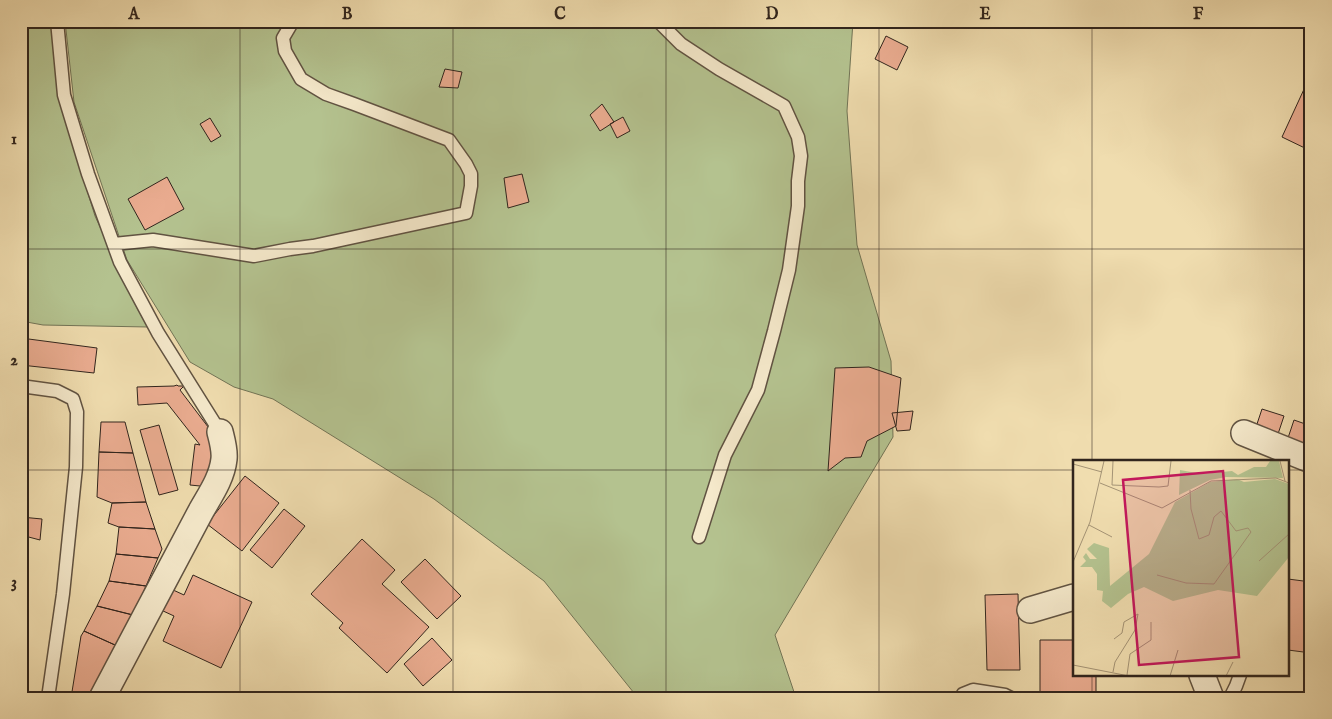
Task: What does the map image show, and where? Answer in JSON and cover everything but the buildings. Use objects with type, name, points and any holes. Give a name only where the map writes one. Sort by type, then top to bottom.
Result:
[{"type":"street","points":[[102,698],[220,475],[224,459],[220,432]]},
{"type":"street","points":[[1244,433],[1311,460]]},
{"type":"street","points":[[1030,610],[1073,598]]},
{"type":"street","points":[[1202,676],[1211,698]]},
{"type":"lane","points":[[57,21],[64,94],[88,174],[120,262],[158,333],[220,432]]},
{"type":"lane","points":[[114,244],[153,240],[254,256],[313,246],[466,213],[471,186],[471,174],[449,140],[326,94],[301,79],[285,51],[283,38],[293,21]]},
{"type":"lane","points":[[658,21],[680,44],[719,69],[784,106],[798,137],[801,156],[798,206],[789,270],[774,331],[758,390],[725,455],[699,537]]},
{"type":"lane","points":[[21,386],[57,391],[73,399],[77,412],[76,466],[63,594],[48,698]]},
{"type":"lane","points":[[1230,698],[1240,676]]},
{"type":"lane","points":[[962,698],[963,694],[973,690],[1006,695],[1011,698]]},
{"type":"green space","points":[[21,21],[51,21],[59,99],[95,216],[138,310],[148,327],[43,325],[21,321]]},
{"type":"green space","points":[[65,21],[853,21],[847,111],[857,245],[891,361],[893,437],[775,635],[796,698],[638,698],[544,581],[434,499],[273,399],[234,387],[190,362],[127,260],[74,102]]}]
